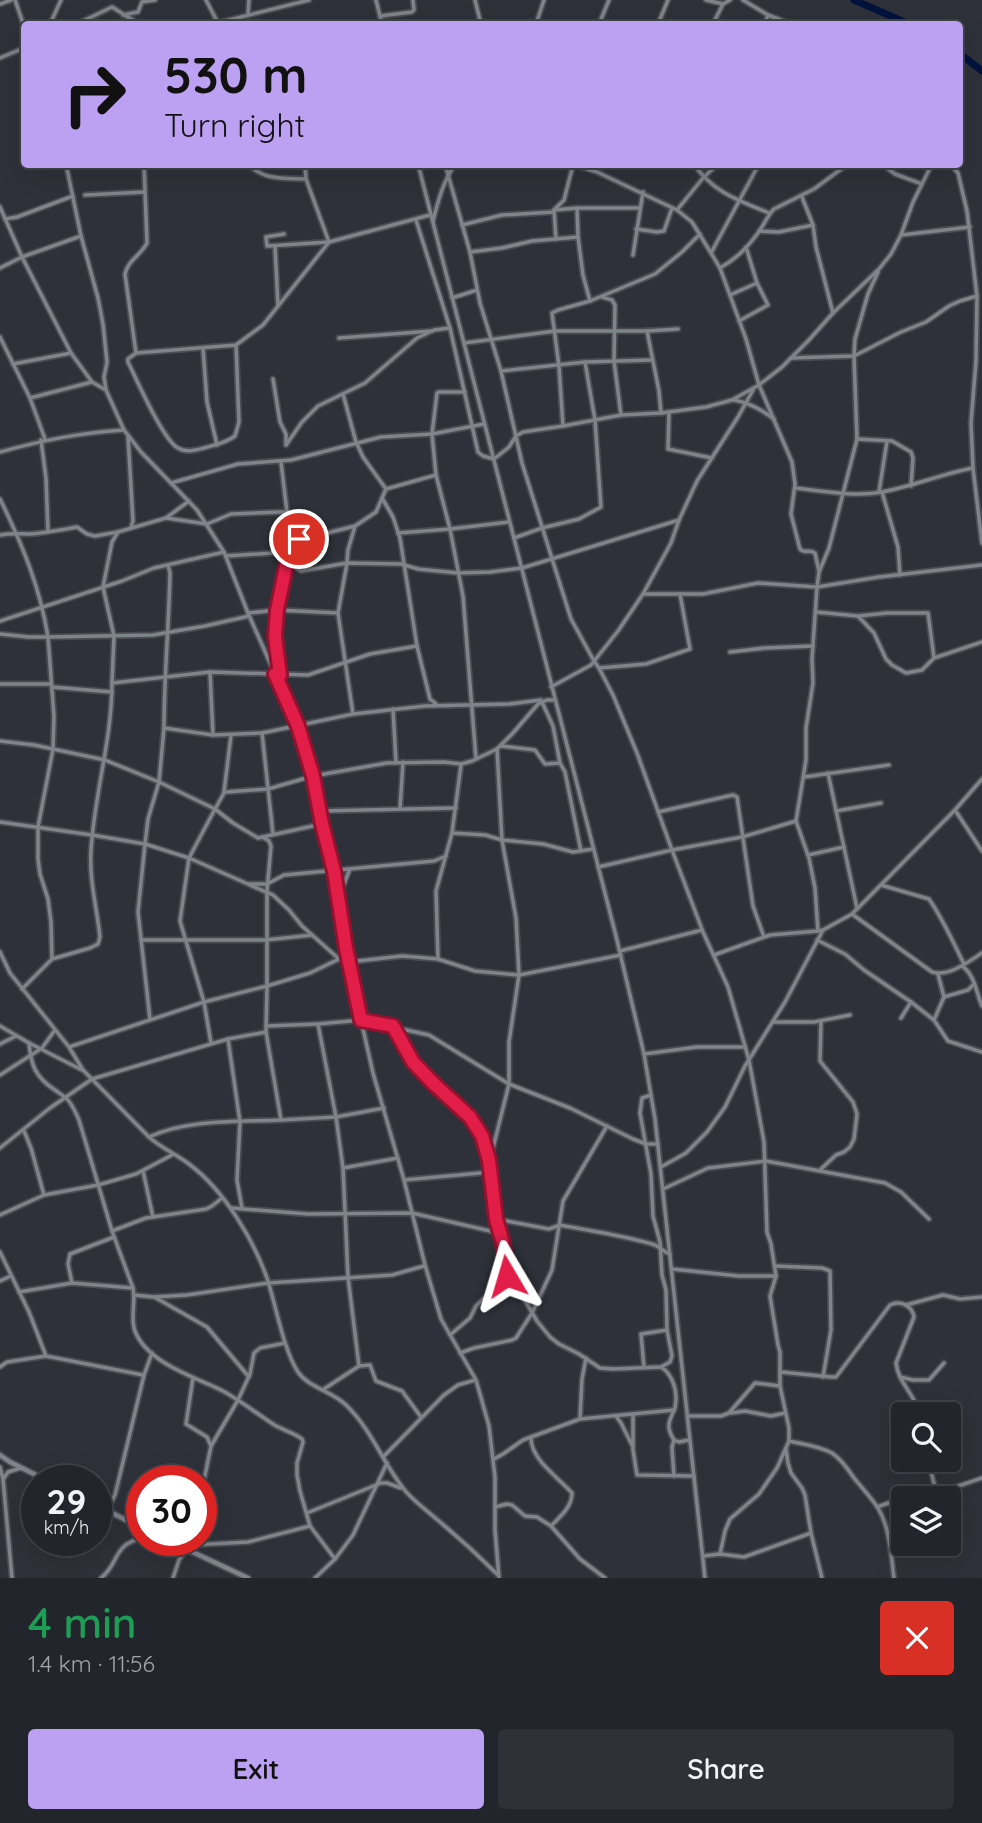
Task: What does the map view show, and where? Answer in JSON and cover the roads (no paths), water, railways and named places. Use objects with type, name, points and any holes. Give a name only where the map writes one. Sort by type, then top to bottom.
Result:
[{"type":"street","points":[[0,4],[13,0],[22,21]]},
{"type":"street","points":[[51,21],[61,0]]},
{"type":"street","points":[[123,15],[137,13],[142,2],[155,0]]},
{"type":"street","points":[[206,0],[214,21]]},
{"type":"street","points":[[247,16],[249,0]]},
{"type":"street","points":[[227,21],[309,0]]},
{"type":"street","points":[[376,0],[381,21]]},
{"type":"street","points":[[380,16],[412,12],[413,0]]},
{"type":"street","points":[[475,0],[480,21]]},
{"type":"street","points":[[537,21],[544,0]]},
{"type":"street","points":[[600,21],[609,0]]},
{"type":"street","points":[[660,21],[668,0]]},
{"type":"street","points":[[706,0],[723,4]]},
{"type":"street","points":[[714,21],[723,4],[730,0]]},
{"type":"street","points":[[744,0],[768,15],[784,21]]},
{"type":"street","points":[[83,21],[110,7],[134,21]]},
{"type":"street","points":[[766,21],[768,15]]},
{"type":"street","points":[[0,58],[21,49]]},
{"type":"street","points":[[67,168],[103,324],[107,362],[104,377],[106,390],[124,430],[189,501],[225,554],[248,614],[298,726],[313,776],[334,871],[349,962],[373,1073],[425,1265],[441,1319],[476,1380],[489,1426],[494,1459],[499,1577]]},
{"type":"street","points":[[136,353],[125,274],[131,260],[147,243],[144,168]]},
{"type":"street","points":[[252,168],[275,178],[306,179]]},
{"type":"street","points":[[305,168],[306,179],[329,242]]},
{"type":"street","points":[[419,168],[644,1054],[661,1167],[705,1578]]},
{"type":"street","points":[[446,168],[501,371],[522,463],[571,619],[600,668],[637,753],[702,930],[727,987],[749,1060],[766,1161],[767,1232],[776,1276],[770,1296],[780,1352],[780,1386],[789,1441],[777,1468],[759,1494],[730,1519],[720,1554]]},
{"type":"street","points":[[432,222],[441,192],[453,168]]},
{"type":"street","points":[[556,239],[554,211],[564,201],[571,168]]},
{"type":"street","points":[[583,168],[642,192],[677,210],[692,222],[720,268],[760,385],[792,462],[795,488],[791,514],[800,549],[816,553],[820,572]]},
{"type":"street","points":[[597,172],[599,168]]},
{"type":"street","points":[[697,168],[711,185],[738,201],[769,214]]},
{"type":"street","points":[[677,210],[714,168]]},
{"type":"street","points":[[711,253],[757,168]]},
{"type":"street","points":[[720,268],[738,257],[769,214],[826,182],[843,168]]},
{"type":"street","points":[[887,168],[895,174],[922,184]]},
{"type":"street","points":[[661,1167],[686,1153],[707,1132],[725,1107],[821,930],[808,855],[796,821],[804,777],[806,728],[813,683],[817,587],[857,439],[855,339],[867,294],[901,235],[930,168]]},
{"type":"street","points":[[954,168],[958,173],[970,227],[977,296],[971,423],[973,468],[982,543]]},
{"type":"street","points":[[85,195],[144,192]]},
{"type":"street","points":[[634,255],[642,192]]},
{"type":"street","points":[[5,219],[73,196]]},
{"type":"street","points":[[801,197],[813,225],[833,313]]},
{"type":"street","points":[[0,206],[22,257],[71,353],[92,382],[106,390]]},
{"type":"street","points":[[462,225],[502,215],[577,208],[639,208]]},
{"type":"street","points":[[577,208],[583,275],[590,301]]},
{"type":"street","points":[[636,229],[664,231],[672,208]]},
{"type":"street","points":[[284,234],[266,237],[267,246],[329,242],[430,215]]},
{"type":"street","points":[[9,227],[17,217]]},
{"type":"street","points":[[416,220],[450,328],[478,452],[494,459]]},
{"type":"street","points":[[759,231],[779,232],[813,225]]},
{"type":"street","points":[[901,235],[970,227]]},
{"type":"street","points":[[564,426],[552,313],[601,297],[655,274],[700,234]]},
{"type":"street","points":[[0,268],[22,257],[81,236]]},
{"type":"street","points":[[470,252],[532,241],[578,237]]},
{"type":"street","points":[[236,345],[238,427],[233,438],[191,451],[172,444],[128,362],[130,356],[136,353],[236,345],[263,324],[329,242]]},
{"type":"street","points":[[275,246],[278,306]]},
{"type":"street","points":[[739,321],[768,306],[757,283],[746,247]]},
{"type":"street","points":[[494,459],[509,447],[516,436],[528,430],[621,415],[706,407],[732,400],[760,385],[782,368],[833,313],[880,269]]},
{"type":"street","points":[[730,295],[757,283]]},
{"type":"street","points":[[452,298],[477,290]]},
{"type":"street","points":[[791,358],[854,356],[926,322],[949,306],[977,296]]},
{"type":"street","points":[[601,297],[615,303],[614,361],[621,415]]},
{"type":"street","points":[[338,338],[450,328]]},
{"type":"street","points":[[464,343],[555,331],[678,329]]},
{"type":"street","points":[[273,379],[281,422],[286,434],[286,445],[312,411],[375,375],[411,342],[434,330]]},
{"type":"street","points":[[647,331],[661,413]]},
{"type":"street","points":[[0,337],[30,398],[43,440],[48,532]]},
{"type":"street","points":[[203,348],[207,402],[217,445]]},
{"type":"street","points":[[13,364],[71,353]]},
{"type":"street","points":[[501,371],[585,362],[652,360]]},
{"type":"street","points":[[514,538],[579,519],[601,507],[595,420],[585,362]]},
{"type":"street","points":[[30,398],[92,382]]},
{"type":"street","points":[[551,687],[587,668],[618,631],[643,594],[671,543],[678,520],[697,481],[754,388]]},
{"type":"street","points":[[465,392],[437,393],[432,435],[436,475],[450,529],[464,604],[476,759]]},
{"type":"street","points":[[344,394],[356,442],[363,457],[386,489]]},
{"type":"street","points":[[732,400],[746,402],[776,421]]},
{"type":"street","points":[[669,412],[668,449],[712,458]]},
{"type":"street","points":[[171,483],[238,464],[281,462],[381,436],[432,435],[484,424]]},
{"type":"street","points":[[0,452],[81,433],[124,430]]},
{"type":"street","points":[[128,435],[133,521],[131,528]]},
{"type":"street","points":[[857,439],[887,440],[898,443],[912,454],[911,486]]},
{"type":"street","points":[[887,440],[881,492],[898,547],[900,575]]},
{"type":"street","points":[[281,462],[292,545]]},
{"type":"street","points":[[795,488],[843,494],[881,492],[973,468]]},
{"type":"street","points":[[277,675],[277,610],[292,545],[299,539],[355,526],[376,512],[386,489],[436,475]]},
{"type":"street","points":[[382,497],[398,533],[417,646],[430,699],[438,705]]},
{"type":"street","points":[[0,499],[25,552],[43,606],[48,637],[54,716],[53,749],[38,827],[39,869],[48,899],[52,959]]},
{"type":"street","points":[[0,535],[77,527],[88,534],[103,535],[166,518],[189,501]]},
{"type":"street","points":[[166,518],[207,524],[234,513],[287,512]]},
{"type":"street","points":[[289,552],[296,568],[301,571],[347,563],[405,565],[458,573],[490,572],[522,568],[552,560],[678,520]]},
{"type":"street","points":[[398,533],[509,522]]},
{"type":"street","points":[[353,714],[338,613],[348,550],[355,526]]},
{"type":"street","points":[[22,989],[52,959],[90,948],[98,944],[100,937],[90,874],[92,835],[105,760],[112,692],[114,636],[103,587],[111,542],[118,532]]},
{"type":"street","points":[[103,535],[111,542]]},
{"type":"street","points":[[0,621],[154,568],[225,554],[289,552]]},
{"type":"street","points":[[150,1019],[138,912],[148,819],[159,782],[164,728],[170,573],[168,565]]},
{"type":"street","points":[[643,594],[703,594],[758,583],[817,587],[982,565]]},
{"type":"street","points":[[600,668],[646,664],[690,649],[680,594]]},
{"type":"street","points":[[0,634],[48,637],[168,634],[248,614],[277,610],[338,613]]},
{"type":"street","points":[[816,612],[858,616],[928,613],[934,658]]},
{"type":"street","points":[[858,616],[874,633],[886,659],[904,673],[922,670],[934,658],[982,642]]},
{"type":"street","points":[[112,683],[210,672],[308,675],[370,654],[417,646]]},
{"type":"street","points":[[730,652],[813,646]]},
{"type":"street","points":[[210,672],[213,735]]},
{"type":"street","points":[[0,684],[112,692]]},
{"type":"street","points":[[164,728],[213,735],[262,733],[353,714],[393,709],[554,700]]},
{"type":"street","points":[[224,793],[268,789],[313,776],[396,762],[461,764],[499,748],[534,707],[544,701]]},
{"type":"street","points":[[544,701],[553,726],[560,764],[565,772],[581,851]]},
{"type":"street","points":[[393,709],[396,762]]},
{"type":"street","points":[[262,733],[273,834]]},
{"type":"street","points":[[211,1044],[204,1002],[180,921],[188,858],[224,793],[231,735]]},
{"type":"street","points":[[0,741],[105,760],[215,809],[253,836],[269,841],[266,1029],[281,1120]]},
{"type":"street","points":[[499,748],[535,750],[545,764],[560,764]]},
{"type":"street","points":[[489,1160],[509,1084],[509,1042],[519,975],[516,918],[502,840],[499,748]]},
{"type":"street","points":[[400,808],[403,762]]},
{"type":"street","points":[[438,959],[436,891],[452,833],[461,764]]},
{"type":"street","points":[[804,777],[889,765]]},
{"type":"street","points":[[828,774],[857,908]]},
{"type":"street","points":[[714,955],[764,937],[821,930],[852,914],[982,779]]},
{"type":"street","points":[[658,812],[736,795],[739,799],[753,906],[764,937]]},
{"type":"street","points":[[836,811],[881,803]]},
{"type":"street","points":[[320,811],[456,808]]},
{"type":"street","points":[[955,810],[982,851]]},
{"type":"street","points":[[598,867],[742,837],[796,821]]},
{"type":"street","points":[[0,822],[145,844],[188,858],[267,891],[280,901],[302,926],[339,958],[349,962],[402,956],[438,959],[475,971],[519,975],[620,953],[702,930]]},
{"type":"street","points":[[263,838],[322,824]]},
{"type":"street","points":[[452,833],[485,835],[573,852],[593,849]]},
{"type":"street","points":[[808,855],[844,847]]},
{"type":"street","points":[[248,884],[267,884],[284,875],[433,861],[446,856]]},
{"type":"street","points":[[338,898],[350,869]]},
{"type":"street","points":[[881,886],[929,899],[974,983],[982,1006]]},
{"type":"street","points":[[852,914],[928,970],[938,974],[963,965],[982,953]]},
{"type":"street","points":[[141,940],[266,940],[314,935]]},
{"type":"street","points":[[817,940],[845,954],[911,1002],[933,1020],[948,1041],[982,1052]]},
{"type":"street","points":[[0,952],[10,973],[69,1047],[84,1071],[149,1137],[189,1164],[231,1208],[256,1251],[292,1361],[300,1375],[345,1404],[384,1456],[403,1488],[499,1577]]},
{"type":"street","points":[[69,1047],[204,1002],[310,973],[339,958]]},
{"type":"street","points":[[933,1020],[944,997],[938,974]]},
{"type":"street","points":[[944,997],[968,990],[974,983]]},
{"type":"street","points":[[901,1018],[911,1002]]},
{"type":"street","points":[[773,1022],[821,1021],[850,1015]]},
{"type":"street","points":[[0,1149],[92,1079],[266,1029],[361,1020],[429,1035],[509,1084],[570,1108],[644,1143],[658,1144]]},
{"type":"street","points":[[820,1170],[852,1143],[857,1114],[853,1102],[820,1061],[821,1021]]},
{"type":"street","points":[[318,1024],[343,1168],[348,1277],[359,1366]]},
{"type":"street","points":[[0,1026],[84,1071]]},
{"type":"street","points":[[393,1026],[413,1062],[470,1117],[482,1136],[489,1160],[496,1219],[507,1276],[550,1337],[600,1368],[662,1367],[672,1359],[667,1330],[661,1248],[653,1216],[651,1174],[640,1113],[640,1103],[644,1096],[651,1095]]},
{"type":"street","points":[[0,1075],[41,1048],[55,1030]]},
{"type":"street","points":[[0,1044],[16,1036]]},
{"type":"street","points":[[228,1039],[240,1122],[237,1180],[242,1208]]},
{"type":"street","points":[[29,1043],[31,1063],[41,1079],[70,1102],[79,1120],[112,1231],[133,1288],[133,1328],[137,1335],[152,1353],[171,1367],[238,1400],[274,1425],[302,1439],[297,1462],[300,1491],[310,1526],[335,1559]]},
{"type":"street","points":[[644,1054],[697,1047],[745,1047]]},
{"type":"street","points":[[149,1137],[159,1132],[190,1126],[336,1117],[384,1108]]},
{"type":"street","points":[[460,1353],[516,1338],[532,1313],[551,1270],[563,1201],[607,1126]]},
{"type":"street","points":[[23,1131],[34,1156],[44,1195]]},
{"type":"street","points":[[0,1215],[44,1195],[98,1185],[142,1171],[173,1154]]},
{"type":"street","points":[[343,1168],[398,1158]]},
{"type":"street","points":[[663,1189],[708,1168],[766,1161],[885,1183],[901,1192],[929,1219]]},
{"type":"street","points":[[142,1171],[153,1217]]},
{"type":"street","points":[[404,1180],[491,1172]]},
{"type":"street","points":[[112,1231],[146,1218],[206,1209],[222,1198]]},
{"type":"street","points":[[231,1208],[289,1213],[412,1213],[500,1234]]},
{"type":"street","points":[[496,1219],[549,1229],[560,1225],[641,1241],[658,1246],[666,1254],[670,1254]]},
{"type":"street","points":[[72,1283],[68,1264],[70,1254],[114,1237]]},
{"type":"street","points":[[0,1252],[30,1312],[46,1356]]},
{"type":"street","points":[[134,1295],[187,1295],[268,1283],[392,1275],[425,1265]]},
{"type":"street","points":[[775,1266],[822,1268],[830,1271],[831,1330],[823,1377]]},
{"type":"street","points":[[672,1269],[739,1276],[776,1276]]},
{"type":"street","points":[[0,1281],[11,1276]]},
{"type":"street","points":[[450,1335],[470,1318],[482,1300],[507,1276]]},
{"type":"street","points":[[19,1292],[72,1283],[133,1288]]},
{"type":"street","points":[[522,1295],[539,1298]]},
{"type":"street","points":[[906,1305],[943,1295],[960,1299],[982,1297]]},
{"type":"street","points":[[154,1297],[207,1327],[249,1377]]},
{"type":"street","points":[[781,1372],[836,1377],[895,1302],[906,1305],[914,1317],[895,1363],[914,1402]]},
{"type":"street","points":[[644,1367],[641,1334],[667,1330]]},
{"type":"street","points":[[207,1465],[211,1446],[238,1400],[249,1377],[252,1358],[257,1350],[286,1343]]},
{"type":"street","points":[[112,1501],[152,1353]]},
{"type":"street","points":[[0,1367],[8,1362],[46,1356],[144,1375]]},
{"type":"street","points":[[580,1419],[586,1358]]},
{"type":"street","points":[[900,1377],[929,1380],[944,1363]]},
{"type":"street","points":[[323,1389],[359,1366],[370,1364],[376,1381],[402,1391],[421,1417]]},
{"type":"street","points":[[662,1367],[669,1374],[676,1392],[669,1427],[674,1440],[674,1476]]},
{"type":"street","points":[[193,1378],[186,1424],[207,1437],[211,1446]]},
{"type":"street","points":[[384,1456],[444,1395],[458,1385],[476,1380]]},
{"type":"street","points":[[729,1413],[755,1383],[780,1386]]},
{"type":"street","points":[[494,1459],[531,1437],[580,1419],[674,1410]]},
{"type":"street","points":[[688,1416],[721,1416],[745,1411],[771,1416],[785,1413]]},
{"type":"street","points":[[633,1415],[637,1475],[694,1476]]},
{"type":"street","points":[[616,1416],[633,1446]]},
{"type":"street","points":[[531,1437],[532,1449],[572,1493],[566,1509],[551,1526]]},
{"type":"street","points":[[674,1440],[690,1440]]},
{"type":"street","points":[[789,1441],[810,1445],[832,1454],[846,1466],[877,1507],[890,1545],[894,1578]]},
{"type":"street","points":[[786,1447],[791,1473],[805,1495],[822,1578]]},
{"type":"street","points":[[0,1455],[21,1468]]},
{"type":"street","points":[[315,1578],[335,1559],[353,1535],[387,1463]]},
{"type":"street","points":[[0,1467],[12,1578]]},
{"type":"street","points":[[3,1479],[8,1472],[21,1468]]},
{"type":"street","points":[[961,1487],[982,1478]]},
{"type":"street","points":[[307,1513],[376,1485],[387,1483],[403,1488]]},
{"type":"street","points":[[877,1507],[891,1502]]},
{"type":"street","points":[[495,1507],[512,1505],[524,1516],[537,1517],[551,1526],[580,1559],[601,1577]]},
{"type":"street","points":[[217,1545],[248,1542],[310,1526]]},
{"type":"street","points":[[703,1556],[720,1554],[744,1557],[811,1532]]},
{"type":"street","points":[[101,1578],[126,1544]]},
{"type":"street","points":[[173,1578],[182,1556]]},
{"type":"street","points":[[207,1556],[248,1578]]},
{"type":"waterway","points":[[854,0],[902,21]]},
{"type":"waterway","points":[[963,56],[982,71]]}]
